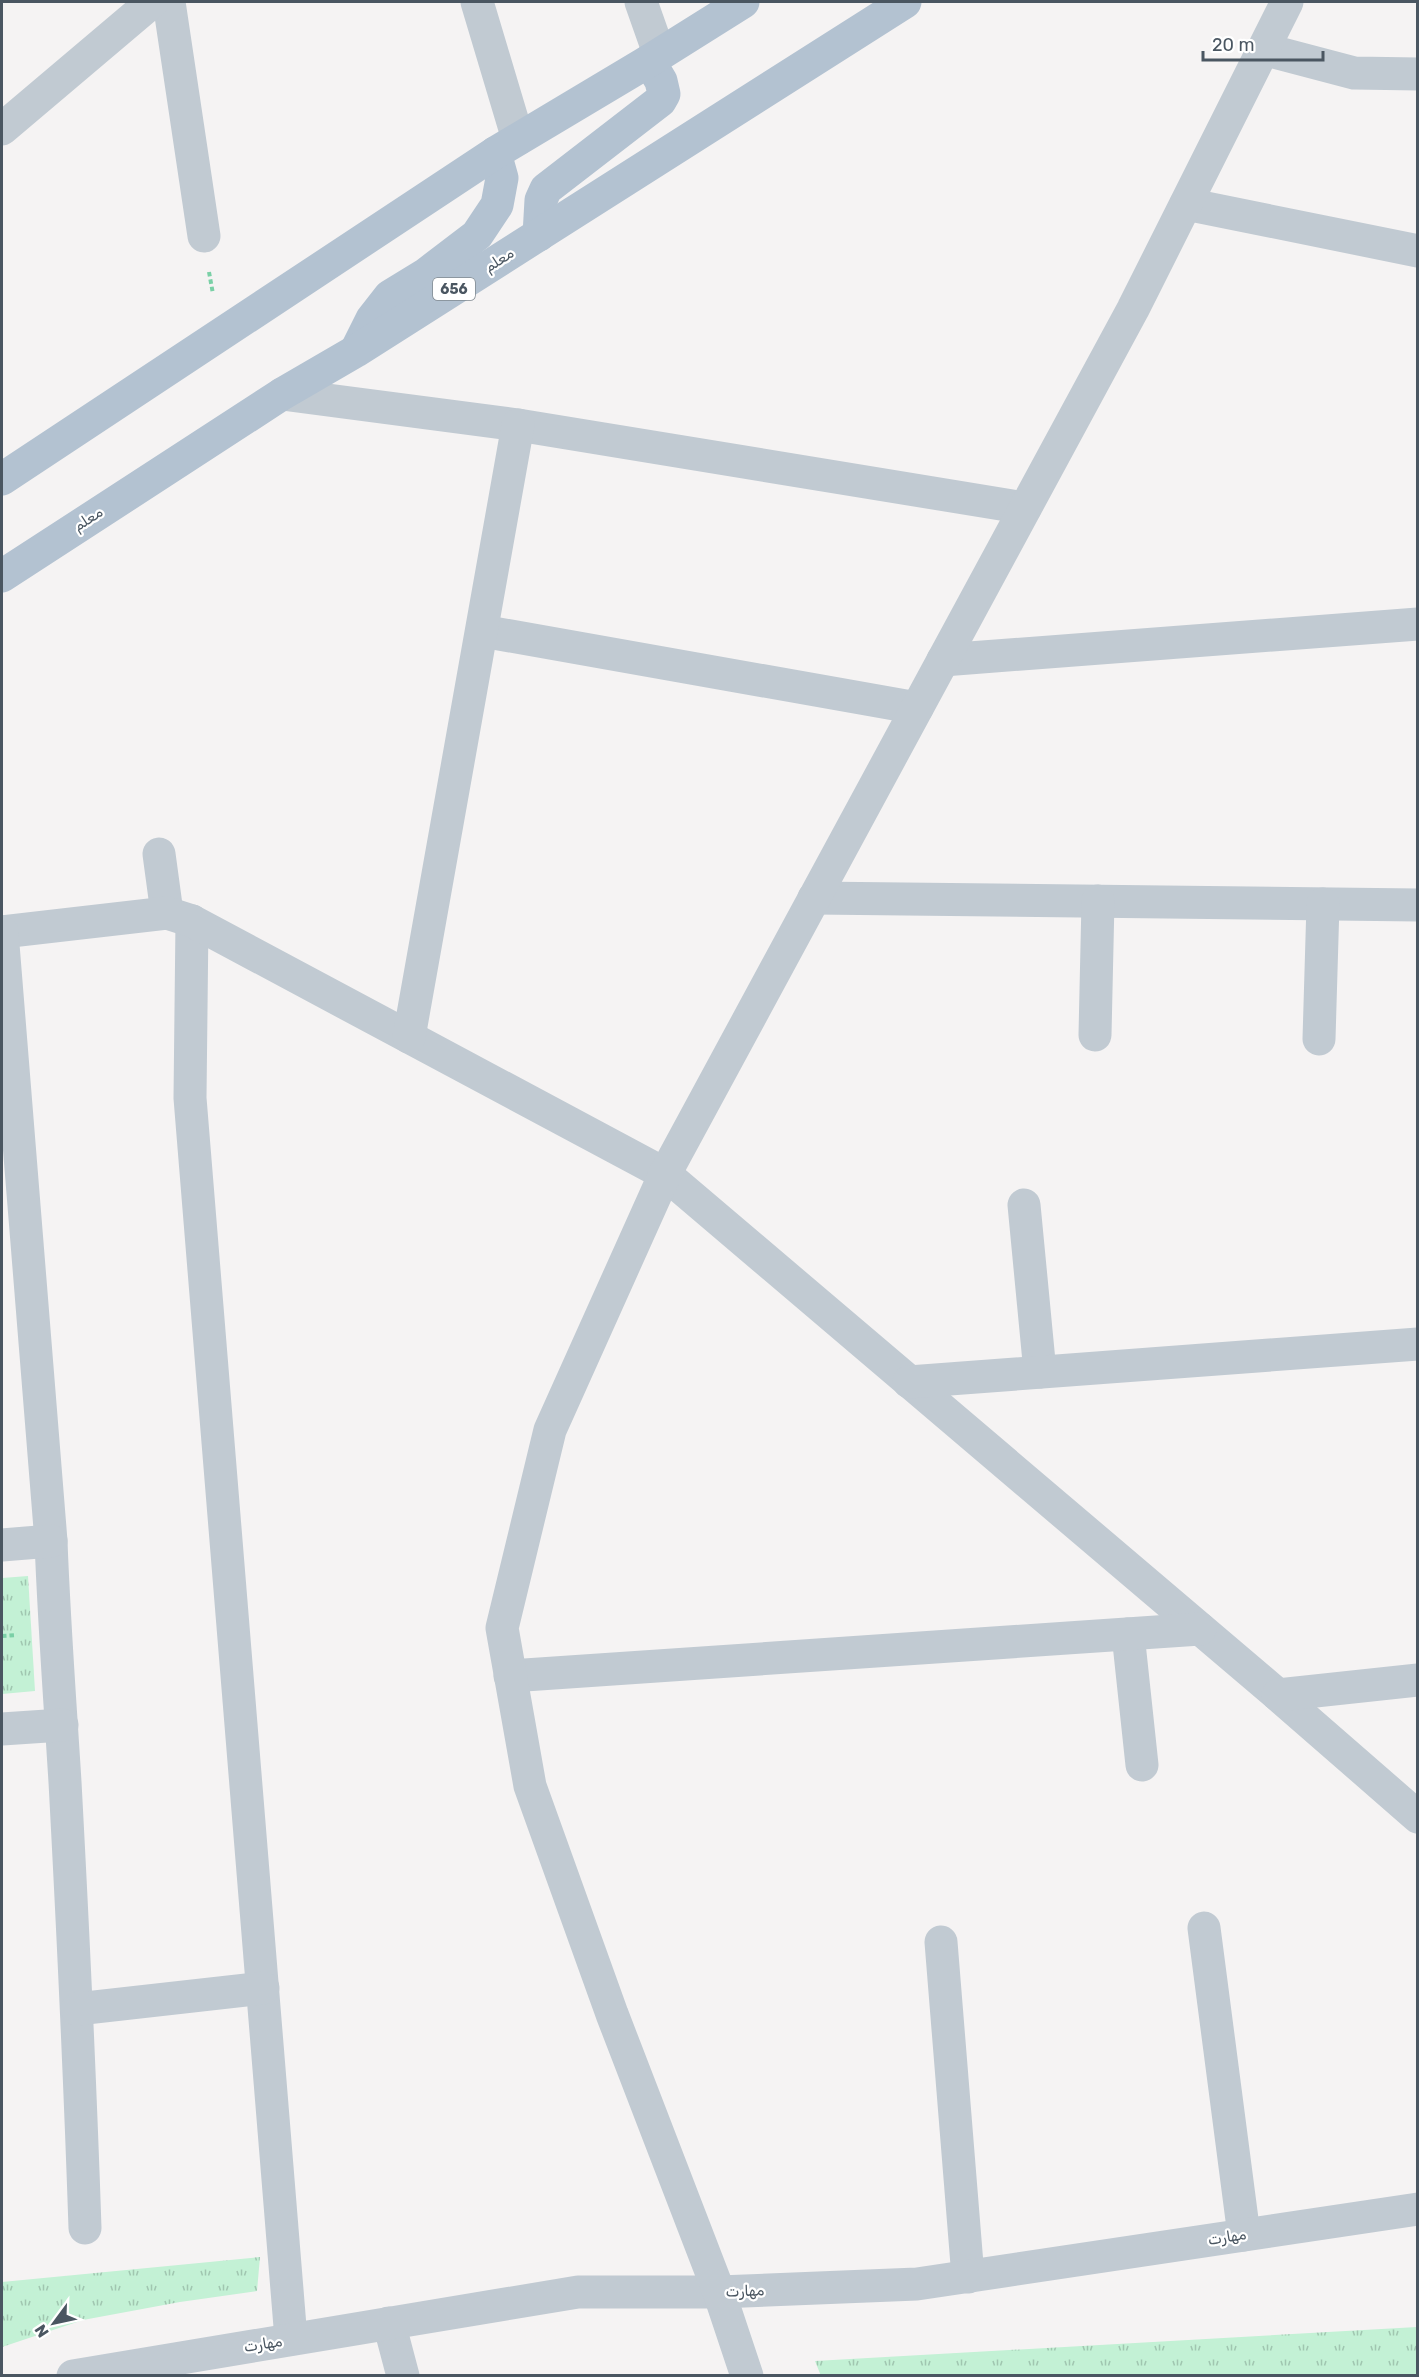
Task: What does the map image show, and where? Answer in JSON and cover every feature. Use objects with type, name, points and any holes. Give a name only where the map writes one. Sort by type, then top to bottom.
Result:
[{"type":"main road","points":[[2,479],[506,146],[743,2]]},
{"type":"main road","name":"معلم","points":[[2,576],[282,394],[356,351],[905,2]]},
{"type":"main road","points":[[539,235],[541,200],[546,189],[660,101],[664,94],[654,57]]},
{"type":"main road","points":[[356,351],[372,319],[390,296],[426,274],[477,235],[497,205],[506,146]]},
{"type":"street","points":[[2,129],[152,2]]},
{"type":"street","points":[[169,2],[204,236]]},
{"type":"street","points":[[477,2],[506,146]]},
{"type":"street","points":[[641,2],[654,57]]},
{"type":"street","points":[[747,2376],[719,2292],[612,2014],[530,1786],[502,1628],[550,1430],[665,1174],[1133,309],[1287,2]]},
{"type":"street","points":[[1263,49],[1354,73],[1418,74]]},
{"type":"street","points":[[1186,204],[1418,251]]},
{"type":"street","points":[[282,394],[518,425],[1025,508]]},
{"type":"street","points":[[409,1037],[518,425]]},
{"type":"street","points":[[943,660],[1418,624]]},
{"type":"street","points":[[482,631],[917,708]]},
{"type":"street","points":[[159,854],[180,917],[190,1098],[291,2339]]},
{"type":"street","points":[[814,898],[1418,905]]},
{"type":"street","points":[[1095,1035],[1098,901]]},
{"type":"street","points":[[1319,1039],[1323,904]]},
{"type":"street","points":[[85,2228],[77,2009],[62,1725],[54,1633],[51,1542],[2,932],[180,917],[665,1174],[1278,1695],[1418,1817]]},
{"type":"street","points":[[1024,1205],[1041,1372]]},
{"type":"street","points":[[909,1382],[1418,1344]]},
{"type":"street","points":[[2,1545],[51,1542]]},
{"type":"street","points":[[510,1676],[1200,1629]]},
{"type":"street","points":[[1128,1634],[1142,1765]]},
{"type":"street","points":[[1278,1695],[1418,1680]]},
{"type":"street","points":[[2,1729],[62,1725]]},
{"type":"street","points":[[1204,1928],[1244,2235]]},
{"type":"street","points":[[941,1942],[968,2277]]},
{"type":"street","points":[[77,2009],[263,1988]]},
{"type":"street","name":"مهارت","points":[[73,2376],[578,2292],[719,2292],[917,2284],[1418,2208]]},
{"type":"street","points":[[389,2323],[403,2376]]},
{"type":"path","points":[[204,236],[219,334]]},
{"type":"green space","points":[[28,1576],[35,1691],[2,1694],[2,1578]]},
{"type":"green space","points":[[260,2257],[257,2291],[180,2302],[83,2320],[2,2347],[2,2282]]},
{"type":"green space","points":[[1417,2327],[1417,2375],[821,2376],[815,2361]]}]
